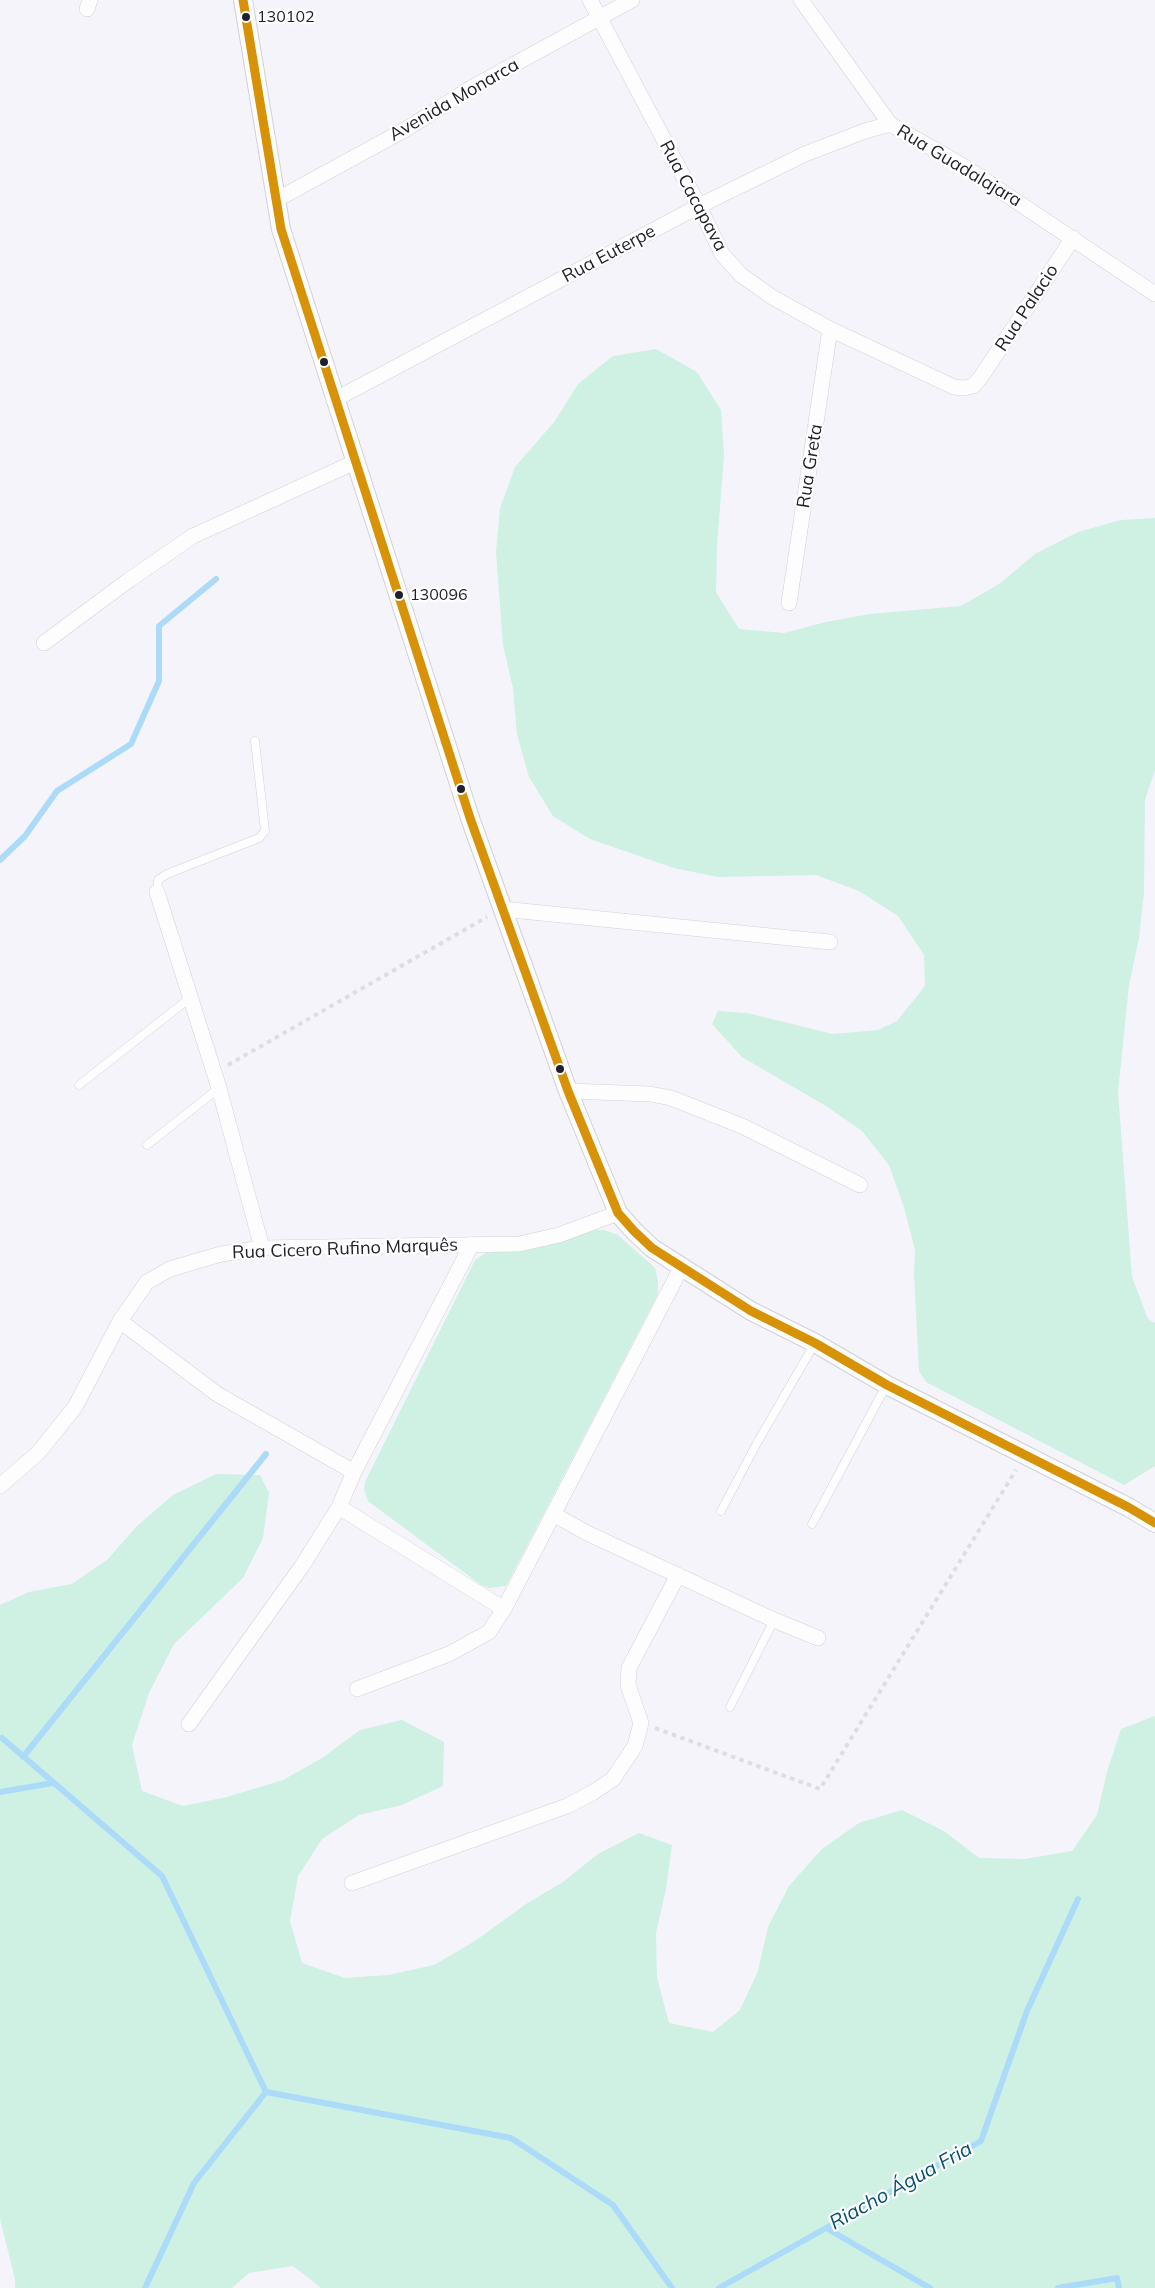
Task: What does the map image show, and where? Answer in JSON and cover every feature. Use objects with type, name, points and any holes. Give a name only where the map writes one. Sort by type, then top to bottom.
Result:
[{"type":"street","points":[[243,0],[281,230],[432,707],[568,1091],[618,1213],[652,1248],[751,1311],[815,1343],[887,1385],[1155,1523]]},
{"type":"street","name":"Rua Cacapava","points":[[590,0],[722,254],[741,275],[772,297],[830,329],[954,387],[973,386],[981,377]]},
{"type":"street","name":"Avenida Monarca","points":[[276,200],[408,128],[471,88],[632,0]]},
{"type":"street","name":"Rua Guadalajara","points":[[801,0],[890,124],[965,167],[1155,294]]},
{"type":"street","name":"Rua Euterpe","points":[[334,400],[699,206],[805,154],[865,130],[890,124]]},
{"type":"street","name":"Rua Palacio","points":[[981,377],[1073,238]]},
{"type":"street","name":"Rua Greta","points":[[789,603],[830,329]]},
{"type":"street","points":[[45,643],[129,580],[193,536],[355,462]]},
{"type":"street","points":[[157,892],[219,1088],[261,1248]]},
{"type":"street","points":[[502,909],[830,942]]},
{"type":"street","points":[[568,1091],[650,1094],[671,1098],[742,1126],[860,1185]]},
{"type":"street","name":"Rua Cicero Rufino Marquês","points":[[0,1486],[38,1453],[75,1407],[120,1322],[147,1282],[170,1269],[221,1254],[261,1248],[519,1244],[559,1235],[618,1213]]},
{"type":"street","points":[[189,1724],[302,1566],[339,1507],[354,1472],[472,1244]]},
{"type":"street","points":[[357,1689],[449,1654],[489,1632],[504,1609],[681,1268]]},
{"type":"street","points":[[120,1322],[216,1394],[354,1472]]},
{"type":"street","points":[[339,1507],[504,1609]]},
{"type":"street","points":[[553,1514],[587,1533],[774,1620],[818,1638]]},
{"type":"street","points":[[352,1883],[567,1806],[612,1779],[635,1746],[641,1723],[628,1685],[629,1668],[678,1575]]},
{"type":"lane","points":[[157,892],[158,880],[166,874],[259,838],[265,831],[255,741]]},
{"type":"lane","points":[[79,1085],[190,998]]},
{"type":"lane","points":[[147,1145],[219,1088]]},
{"type":"lane","points":[[721,1510],[815,1343]]},
{"type":"lane","points":[[812,1524],[887,1385]]},
{"type":"lane","points":[[730,1707],[774,1620]]},
{"type":"path","points":[[214,1073],[502,909]]},
{"type":"path","points":[[641,1723],[820,1789],[1026,1455]]},
{"type":"green space","points":[[656,349],[697,372],[721,410],[724,455],[716,592],[739,629],[784,633],[870,614],[961,606],[999,584],[1035,554],[1078,532],[1121,520],[1155,518],[1155,770],[1145,800],[1144,893],[1139,938],[1129,985],[1118,1092],[1132,1277],[1148,1319],[1155,1323],[1155,1466],[1124,1485],[926,1382],[919,1371],[915,1250],[904,1207],[889,1165],[862,1131],[826,1106],[742,1057],[712,1024],[718,1011],[747,1013],[833,1034],[878,1030],[897,1021],[925,986],[924,955],[898,916],[859,891],[816,875],[718,877],[674,868],[590,839],[553,816],[529,777],[517,734],[513,688],[503,645],[496,552],[500,508],[515,467],[555,421],[578,384],[613,356]]},
{"type":"green space","points":[[596,1230],[618,1235],[655,1268],[658,1294],[506,1586],[489,1588],[481,1585],[368,1501],[364,1489],[365,1482],[475,1260],[486,1253],[532,1249]]},
{"type":"green space","points":[[216,1474],[260,1475],[269,1493],[263,1538],[243,1578],[174,1644],[149,1693],[132,1745],[142,1791],[183,1806],[227,1797],[283,1780],[322,1758],[360,1730],[402,1720],[444,1742],[443,1786],[402,1805],[359,1815],[322,1839],[298,1876],[290,1921],[302,1963],[345,1978],[388,1975],[434,1965],[475,1941],[526,1904],[563,1882],[598,1854],[639,1833],[672,1845],[666,1889],[656,1933],[657,1978],[669,2023],[713,2032],[740,2010],[758,1971],[768,1927],[789,1886],[822,1849],[859,1823],[902,1810],[944,1831],[979,1858],[1025,1859],[1072,1851],[1097,1815],[1107,1772],[1121,1729],[1155,1716],[1155,2288],[321,2288],[293,2266],[249,2273],[232,2288],[15,2288],[15,2279],[0,2219],[0,1605],[29,1592],[72,1584],[108,1559],[137,1526],[173,1495]]},
{"type":"waterway","name":"Riacho Água Fria","points":[[0,860],[25,836],[57,791],[131,744],[159,681],[159,626],[216,579]]},
{"type":"waterway","points":[[23,1757],[266,1454]]},
{"type":"waterway","points":[[2,1738],[162,1876],[266,2092],[511,2138],[613,2205],[672,2288]]},
{"type":"waterway","points":[[0,1792],[53,1783]]},
{"type":"waterway","name":"Riacho Água Fria","points":[[719,2288],[981,2141],[1027,2011],[1078,1899]]},
{"type":"waterway","points":[[145,2288],[194,2183],[266,2092]]},
{"type":"waterway","points":[[826,2228],[930,2288]]},
{"type":"waterway","points":[[1058,2288],[1117,2278],[1119,2288]]},
{"type":"transit line","points":[[243,0],[281,229],[470,818],[568,1091],[618,1213],[652,1248],[751,1311],[815,1343],[887,1385],[1128,1507],[1155,1523]]},
{"type":"place","name":"130102","points":[[246,17]]},
{"type":"place","name":"130096","points":[[399,595]]}]
